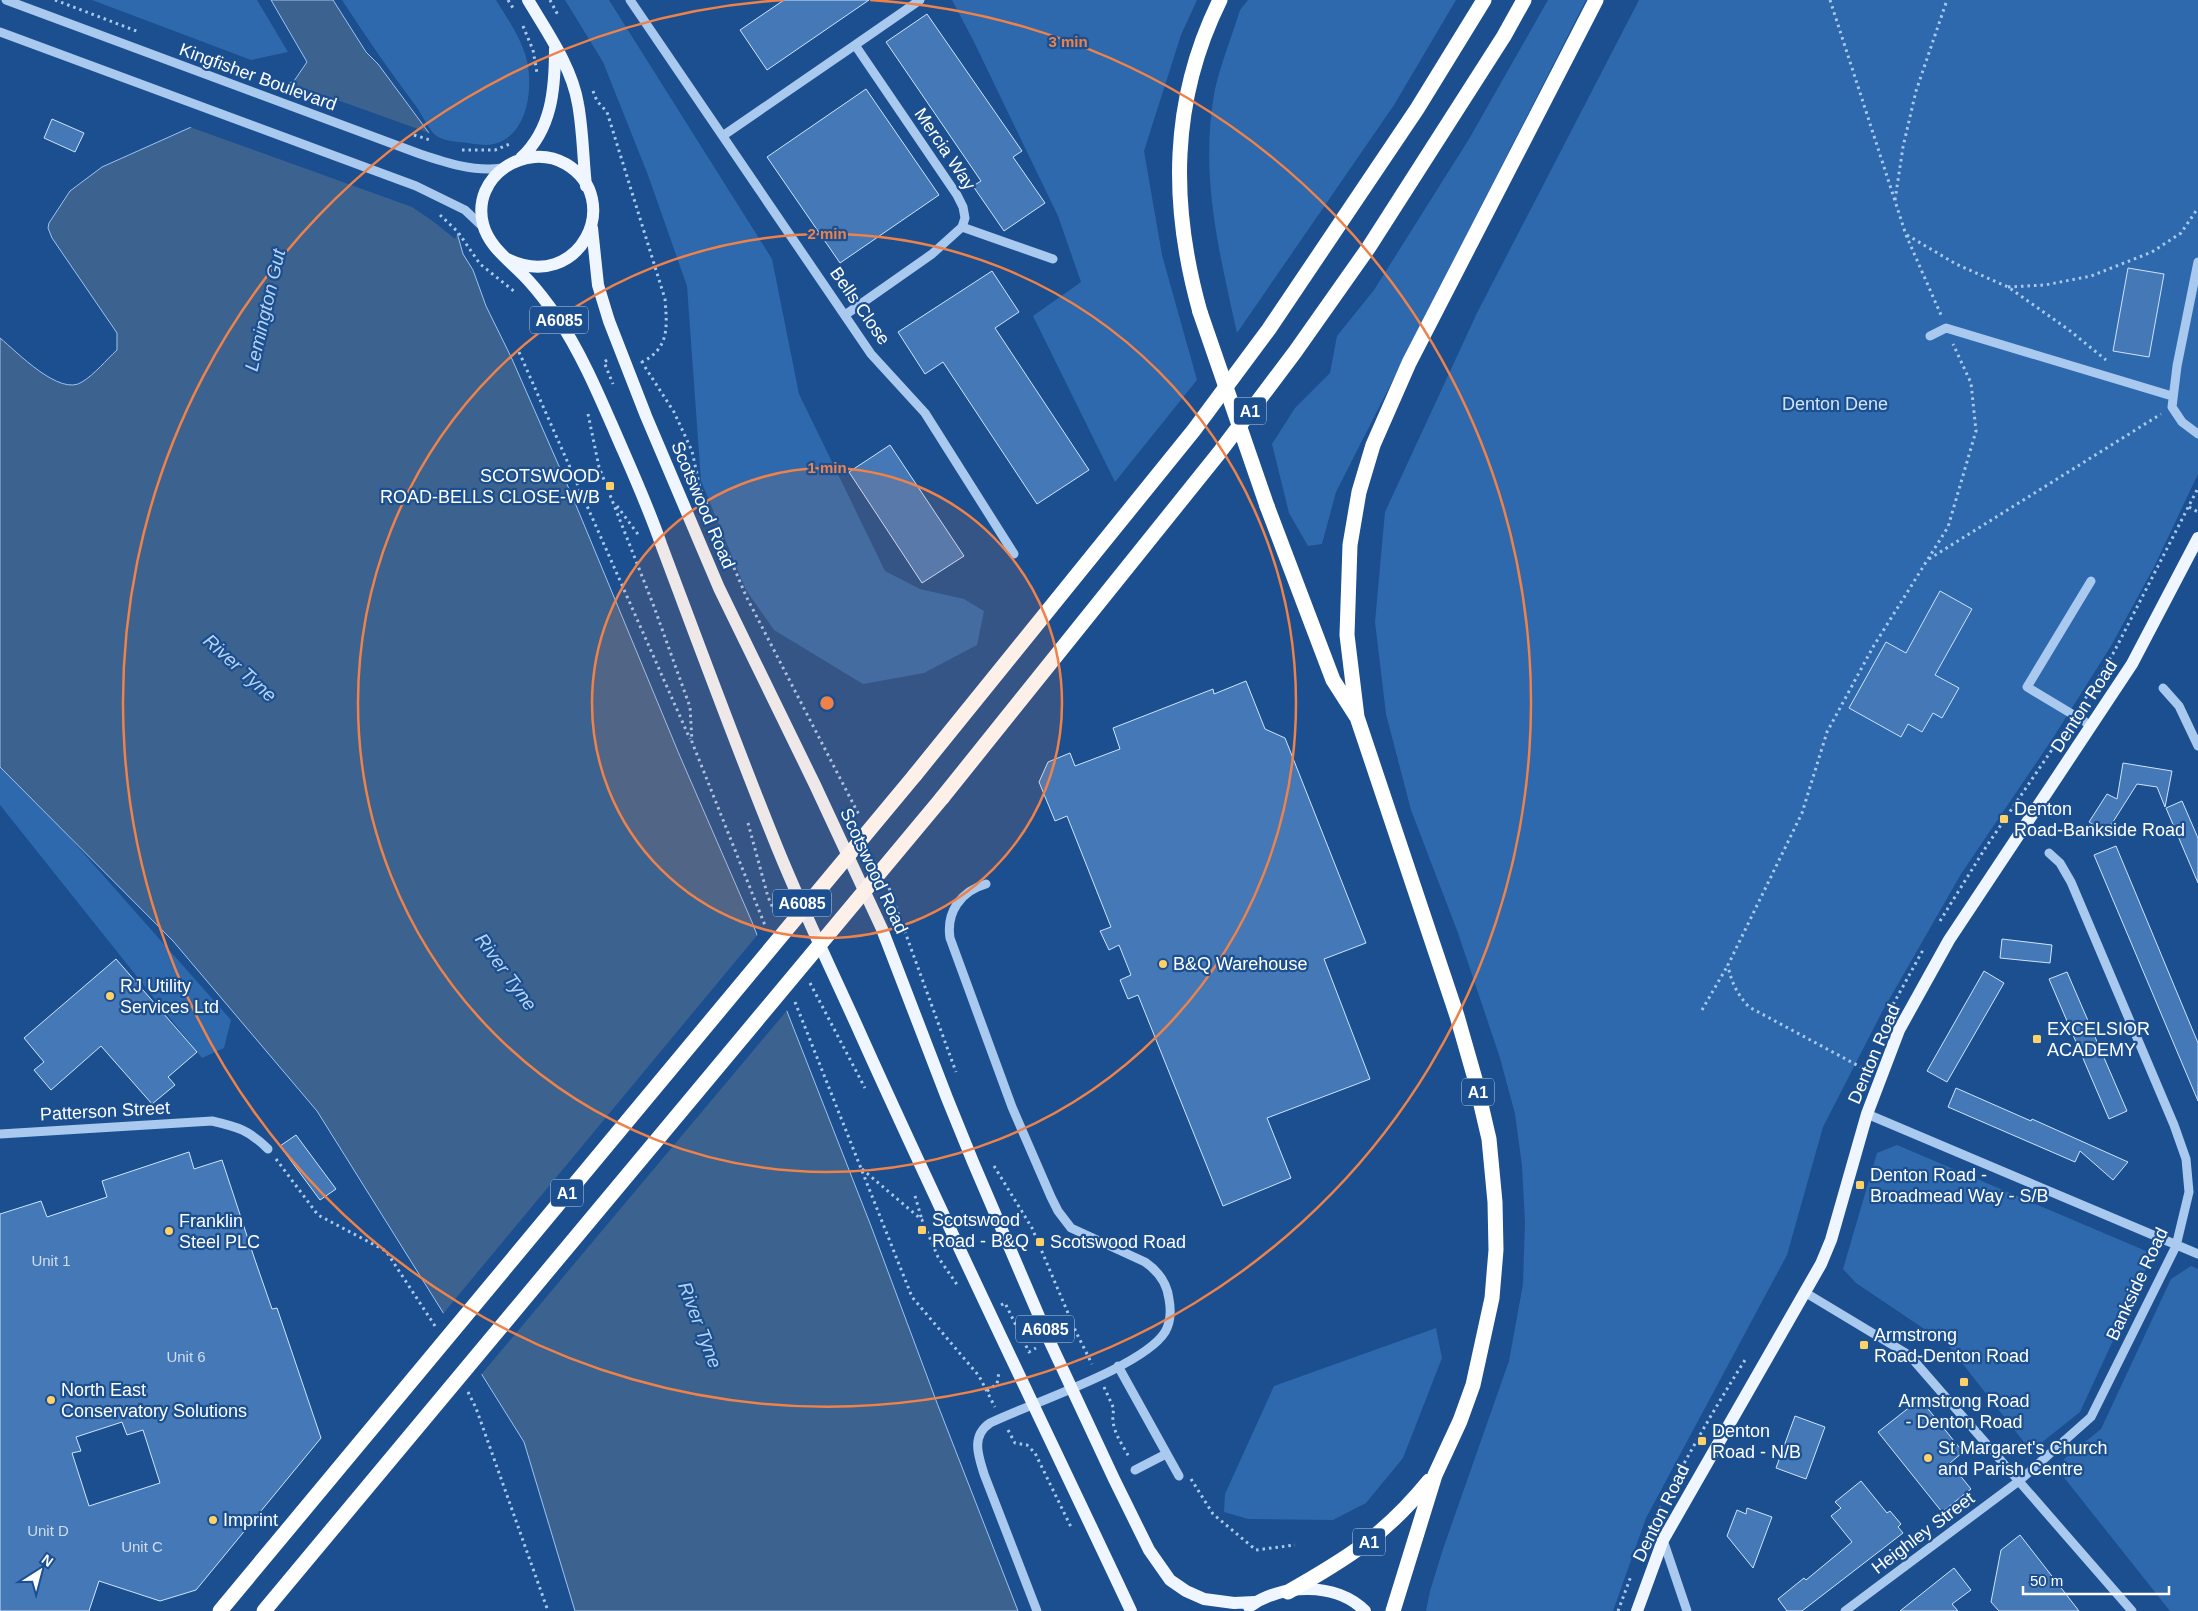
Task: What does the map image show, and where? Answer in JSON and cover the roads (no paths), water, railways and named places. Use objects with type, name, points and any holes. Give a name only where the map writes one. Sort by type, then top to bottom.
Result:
[{"type":"highway","name":"A1","points":[[1220,0],[1197,56],[1187,94],[1181,133],[1178,172],[1180,212],[1193,288],[1268,506],[1333,680],[1357,717]]},
{"type":"highway","name":"A1","points":[[220,1611],[915,776],[1194,430],[1269,329],[1406,126],[1484,0]]},
{"type":"highway","name":"A1","points":[[264,1611],[942,798],[1219,453],[1295,352],[1369,247],[1504,36],[1524,0]]},
{"type":"highway","name":"A1","points":[[1393,1611],[1435,1475],[1460,1421],[1472,1385],[1483,1341],[1493,1288],[1496,1250],[1495,1202],[1488,1139],[1467,1052],[1357,717],[1347,635],[1350,545],[1359,492],[1373,445],[1409,363],[1596,0]]},
{"type":"highway","name":"A1","points":[[1288,1592],[1335,1565],[1376,1537],[1406,1509],[1435,1475]]},
{"type":"main road","points":[[528,0],[555,46],[567,69],[578,104],[586,186],[592,204],[591,224],[582,246],[569,257],[554,265],[530,267],[507,259],[497,250],[484,228],[481,215],[482,202],[486,189],[502,168],[522,158],[532,148],[545,128],[553,91],[555,46]]},
{"type":"main road","points":[[522,158],[543,156],[559,161],[573,169],[586,186]]},
{"type":"main road","name":"Scotswood Road","points":[[591,224],[598,285],[609,321],[646,416],[719,588],[815,785],[882,929],[947,1098],[1050,1342],[1149,1550],[1170,1580],[1186,1591],[1204,1599],[1234,1603],[1255,1602]]},
{"type":"main road","name":"A6085","points":[[507,259],[530,282],[558,318],[597,390],[656,528],[778,850],[926,1181],[1131,1611]]},
{"type":"main road","name":"Denton Road","points":[[1637,1611],[1663,1540],[1806,1292],[1831,1240],[1867,1114],[1899,1030],[1949,940],[2132,664],[2198,538]]},
{"type":"main road","points":[[1243,1611],[1255,1602],[1288,1592],[1310,1589],[1337,1592],[1353,1600],[1365,1611]]},
{"type":"street","name":"Kingfisher Boulevard","points":[[6,0],[420,154],[451,164],[479,169],[502,168]]},
{"type":"street","name":"Bells Close","points":[[630,0],[872,354],[925,413],[1014,554]]},
{"type":"street","points":[[724,135],[920,0]]},
{"type":"street","points":[[0,32],[416,186],[466,210],[484,228]]},
{"type":"street","name":"Mercia Way","points":[[854,45],[957,195],[964,207],[962,227]]},
{"type":"street","points":[[845,315],[932,254],[962,227],[1053,259]]},
{"type":"street","points":[[2198,262],[2197,278],[2172,396],[2172,407],[2182,422],[2198,434]]},
{"type":"street","points":[[1930,336],[1946,328],[2172,396]]},
{"type":"street","points":[[2091,581],[2027,687],[2092,726]]},
{"type":"street","points":[[2163,688],[2179,706],[2198,746]]},
{"type":"street","name":"Bankside Road","points":[[2019,1481],[2091,1417],[2176,1246],[2188,1192],[2186,1159],[2174,1125],[2071,882],[2060,863],[2049,853]]},
{"type":"street","points":[[986,884],[975,887],[963,895],[954,907],[948,926],[950,938],[1012,1107],[1061,1216],[1071,1228],[1145,1262],[1154,1269],[1163,1279],[1168,1292],[1170,1314],[1165,1332],[1152,1346],[1118,1366],[980,1431],[977,1442],[978,1454],[984,1474],[1037,1611]]},
{"type":"street","points":[[1867,1114],[2198,1254]]},
{"type":"street","name":"Patterson Street","points":[[0,1134],[212,1121],[234,1126],[253,1135],[268,1149]]},
{"type":"street","points":[[1806,1292],[1909,1355],[2132,1611]]},
{"type":"street","points":[[1118,1366],[1179,1476]]},
{"type":"street","points":[[1135,1470],[1166,1454]]},
{"type":"street","name":"Heighley Street","points":[[1845,1611],[2019,1481]]},
{"type":"street","points":[[1663,1540],[1687,1611]]},
{"type":"water","points":[[271,0],[333,0],[366,52],[378,64],[429,133],[463,254],[473,270],[486,306],[512,359],[573,498],[679,754],[752,922],[871,1226],[1018,1611],[575,1611],[524,1442],[317,1111],[173,941],[0,767],[0,338],[39,371],[62,383],[73,385],[87,379],[117,350],[117,333],[52,238],[48,228],[49,223],[70,191],[102,167],[294,81],[307,62]]},
{"type":"place","name":"SCOTSWOOD ROAD-BELLS CLOSE-W/B","points":[[610,486]]},
{"type":"place","name":"Denton Road-Bankside Road","points":[[2004,819]]},
{"type":"place","name":"B&Q Warehouse","points":[[1163,964]]},
{"type":"place","name":"RJ Utility Services Ltd","points":[[110,996]]},
{"type":"place","name":"EXCELSIOR ACADEMY","points":[[2037,1039]]},
{"type":"place","name":"Denton Road - Broadmead Way - S/B","points":[[1860,1185]]},
{"type":"place","name":"Scotswood Road - B&Q","points":[[922,1230]]},
{"type":"place","name":"Franklin Steel PLC","points":[[169,1231]]},
{"type":"place","name":"Scotswood Road","points":[[1040,1242]]},
{"type":"place","name":"Armstrong Road-Denton Road","points":[[1864,1345]]},
{"type":"place","name":"Armstrong Road - Denton Road","points":[[1964,1382]]},
{"type":"place","name":"North East Conservatory Solutions","points":[[51,1400]]},
{"type":"place","name":"Denton Road - N/B","points":[[1702,1441]]},
{"type":"place","name":"St Margaret's Church and Parish Centre","points":[[1928,1458]]},
{"type":"place","name":"Imprint","points":[[213,1520]]},
{"type":"water label","name":"Lemington Gut","points":[[265,310]]},
{"type":"water label","name":"River Tyne","points":[[240,668]]},
{"type":"water label","name":"River Tyne","points":[[506,972]]},
{"type":"water label","name":"River Tyne","points":[[700,1325]]},
{"type":"park label","name":"Denton Dene","points":[[1835,404]]}]
